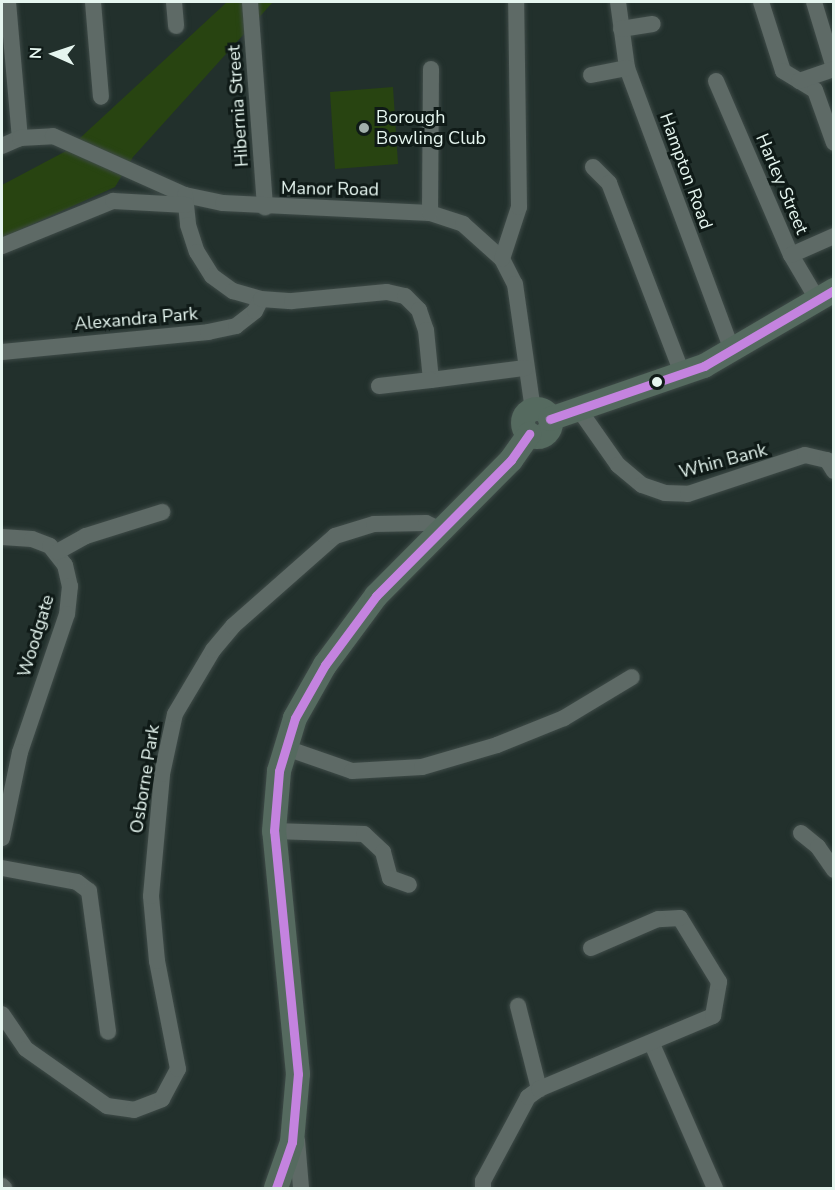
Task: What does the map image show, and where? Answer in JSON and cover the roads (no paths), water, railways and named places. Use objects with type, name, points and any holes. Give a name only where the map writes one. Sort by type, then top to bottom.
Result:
[{"type":"highway","points":[[276,1188],[292,1142],[296,1118],[298,1074],[274,831],[276,792],[286,748],[306,694],[347,632],[409,560],[511,460],[529,435],[524,421],[542,414],[580,411],[705,366],[825,295]]},
{"type":"street","points":[[8,2],[20,138]]},
{"type":"street","points":[[93,2],[101,97]]},
{"type":"street","points":[[174,2],[176,26]]},
{"type":"street","name":"Hibernia Street","points":[[250,2],[265,207]]},
{"type":"street","points":[[502,259],[519,207],[516,2]]},
{"type":"street","name":"Hampton Road","points":[[618,2],[627,68],[732,351]]},
{"type":"street","points":[[761,2],[783,72],[815,90],[834,142]]},
{"type":"street","points":[[799,81],[834,68],[814,2]]},
{"type":"street","points":[[621,28],[653,24]]},
{"type":"street","points":[[591,75],[627,68]]},
{"type":"street","points":[[430,213],[431,69]]},
{"type":"street","name":"Harley Street","points":[[716,81],[791,255],[825,295]]},
{"type":"street","name":"Manor Road","points":[[2,146],[20,138],[53,136],[119,164],[186,200],[265,207],[347,207],[430,213],[463,224],[502,259],[515,284],[525,368],[542,414]]},
{"type":"street","points":[[593,167],[609,183],[682,373]]},
{"type":"street","points":[[2,246],[113,201],[186,200],[197,252],[212,276],[232,291],[261,299],[291,301],[387,292],[405,296],[419,310],[426,330],[431,380]]},
{"type":"street","points":[[791,255],[834,236]]},
{"type":"street","name":"Alexandra Park","points":[[2,352],[208,332],[236,326],[255,311],[261,299]]},
{"type":"street","points":[[379,386],[525,368]]},
{"type":"street","name":"Whin Bank","points":[[580,411],[618,465],[642,485],[665,493],[688,494],[805,455],[826,460],[834,471]]},
{"type":"street","points":[[2,537],[32,539],[57,552],[86,536],[162,512]]},
{"type":"street","name":"Osborne Park","points":[[2,1014],[26,1049],[107,1106],[125,1110],[144,1108],[170,1089],[177,1077],[177,1059],[157,961],[151,896],[162,774],[175,714],[213,650],[233,626],[335,536],[374,524],[426,523],[441,530]]},
{"type":"street","name":"Woodgate","points":[[2,838],[20,752],[67,614],[69,579],[57,552]]},
{"type":"street","points":[[286,748],[352,771],[422,767],[497,745],[564,718],[632,677]]},
{"type":"street","points":[[274,831],[364,834],[383,852],[390,878],[409,885]]},
{"type":"street","points":[[801,833],[818,847],[834,870]]},
{"type":"street","points":[[2,868],[77,882],[88,891],[108,1032]]},
{"type":"street","points":[[483,1188],[483,1181],[528,1097],[539,1089],[652,1044],[713,1016],[718,999],[719,982],[680,918],[658,919],[591,948]]},
{"type":"street","points":[[518,1006],[539,1089]]},
{"type":"street","points":[[652,1044],[715,1188]]},
{"type":"street","points":[[296,1118],[301,1188]]},
{"type":"place","name":"Borough Bowling Club","points":[[364,128]]}]
